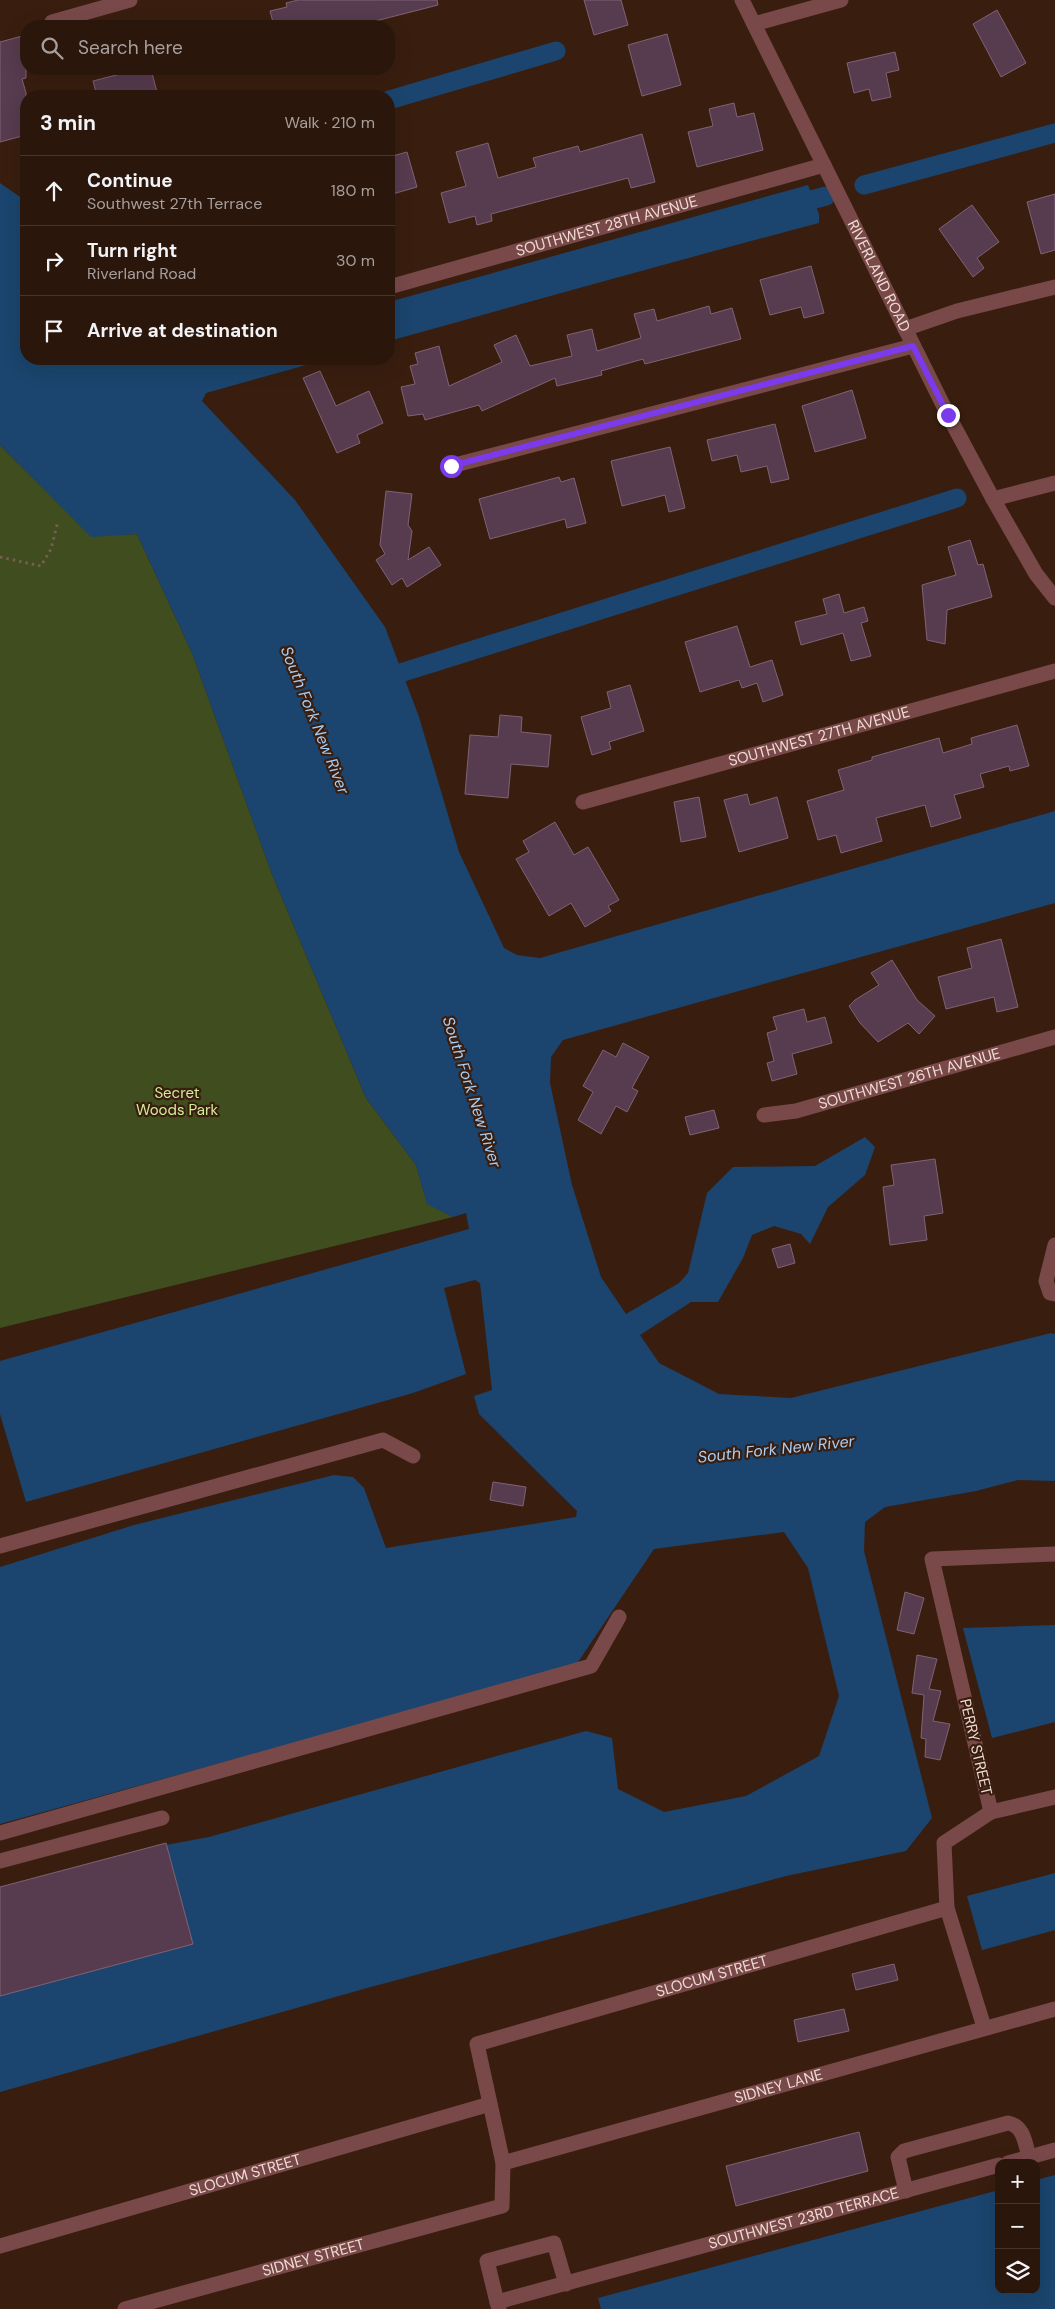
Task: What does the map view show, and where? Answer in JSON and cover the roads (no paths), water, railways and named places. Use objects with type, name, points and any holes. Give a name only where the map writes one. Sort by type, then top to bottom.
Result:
[{"type":"street","points":[[59,20],[130,0]]},
{"type":"street","name":"RIVERLAND ROAD","points":[[742,0],[913,346],[993,499],[1036,574],[1055,598]]},
{"type":"street","points":[[754,24],[841,0]]},
{"type":"street","name":"SOUTHWEST 28TH AVENUE","points":[[395,285],[824,165]]},
{"type":"street","points":[[905,329],[957,311],[1055,287]]},
{"type":"street","points":[[451,466],[913,346]]},
{"type":"street","points":[[993,499],[1055,483]]},
{"type":"street","name":"SOUTHWEST 27TH AVENUE","points":[[583,802],[1055,671]]},
{"type":"street","name":"SOUTHWEST 26TH AVENUE","points":[[764,1115],[796,1111],[1055,1037]]},
{"type":"street","points":[[1055,1245],[1046,1281],[1050,1293],[1055,1294]]},
{"type":"street","points":[[0,1546],[383,1440],[413,1456]]},
{"type":"street","name":"PERRY STREET","points":[[984,2027],[947,1908],[944,1843],[991,1812],[932,1559],[1055,1554]]},
{"type":"street","points":[[0,1833],[591,1666],[619,1617]]},
{"type":"street","points":[[991,1812],[1055,1797]]},
{"type":"street","points":[[0,1861],[162,1818]]},
{"type":"street","name":"SLOCUM STREET","points":[[0,2246],[490,2104],[477,2044],[947,1908]]},
{"type":"street","name":"SIDNEY LANE","points":[[503,2163],[984,2027],[1055,2009]]},
{"type":"street","points":[[490,2104],[503,2163]]},
{"type":"street","points":[[906,2191],[898,2164],[898,2157],[904,2151],[1008,2123],[1016,2124],[1021,2129],[1029,2157]]},
{"type":"street","points":[[1022,2159],[1055,2150]]},
{"type":"street","name":"SIDNEY STREET","points":[[125,2309],[502,2206],[503,2163]]},
{"type":"street","name":"SOUTHWEST 23RD TERRACE","points":[[498,2306],[608,2272],[995,2166]]},
{"type":"street","points":[[498,2306],[487,2261],[554,2243],[566,2284]]},
{"type":"water","name":"South Fork New River","points":[[0,183],[20,197],[20,365],[306,365],[206,393],[202,401],[295,500],[385,627],[419,717],[459,852],[504,948],[517,955],[540,958],[1055,811],[1055,903],[563,1040],[551,1057],[550,1083],[572,1185],[601,1277],[626,1314],[679,1283],[688,1273],[707,1193],[733,1167],[815,1166],[865,1137],[875,1147],[865,1175],[828,1207],[810,1244],[801,1234],[774,1226],[752,1235],[743,1258],[718,1302],[691,1302],[640,1335],[659,1363],[719,1394],[791,1398],[1051,1333],[1055,1334],[1055,1481],[1018,1480],[976,1491],[885,1507],[865,1522],[864,1551],[932,1818],[906,1851],[786,1876],[367,1988],[0,2092],[0,1889],[166,1845],[209,1837],[586,1731],[612,1738],[618,1789],[664,1812],[746,1796],[819,1756],[839,1696],[808,1568],[784,1532],[654,1549],[576,1665],[0,1824],[0,1567],[134,1525],[334,1475],[353,1477],[364,1488],[386,1548],[576,1517],[577,1511],[479,1414],[474,1396],[492,1390],[480,1283],[475,1280],[444,1288],[466,1374],[413,1393],[26,1502],[0,1414],[0,1361],[469,1229],[466,1213],[453,1217],[427,1204],[416,1165],[366,1098],[272,874],[192,653],[137,534],[91,537],[0,445]]},
{"type":"water","points":[[808,185],[819,214],[819,223],[395,339],[395,300]]},
{"type":"water","points":[[1055,1625],[1055,1722],[992,1738],[963,1628]]},
{"type":"water","points":[[1055,1873],[1055,1930],[982,1950],[967,1896]]},
{"type":"water","points":[[1055,2175],[1055,2309],[601,2309],[598,2298],[995,2191],[995,2294],[1040,2294],[1040,2179]]},
{"type":"waterway","points":[[395,98],[556,51]]},
{"type":"waterway","points":[[864,185],[1055,133]]},
{"type":"waterway","points":[[789,206],[826,196]]},
{"type":"waterway","points":[[378,680],[957,498]]},
{"type":"park label","name":"Secret Woods Park","points":[[177,1102]]}]
